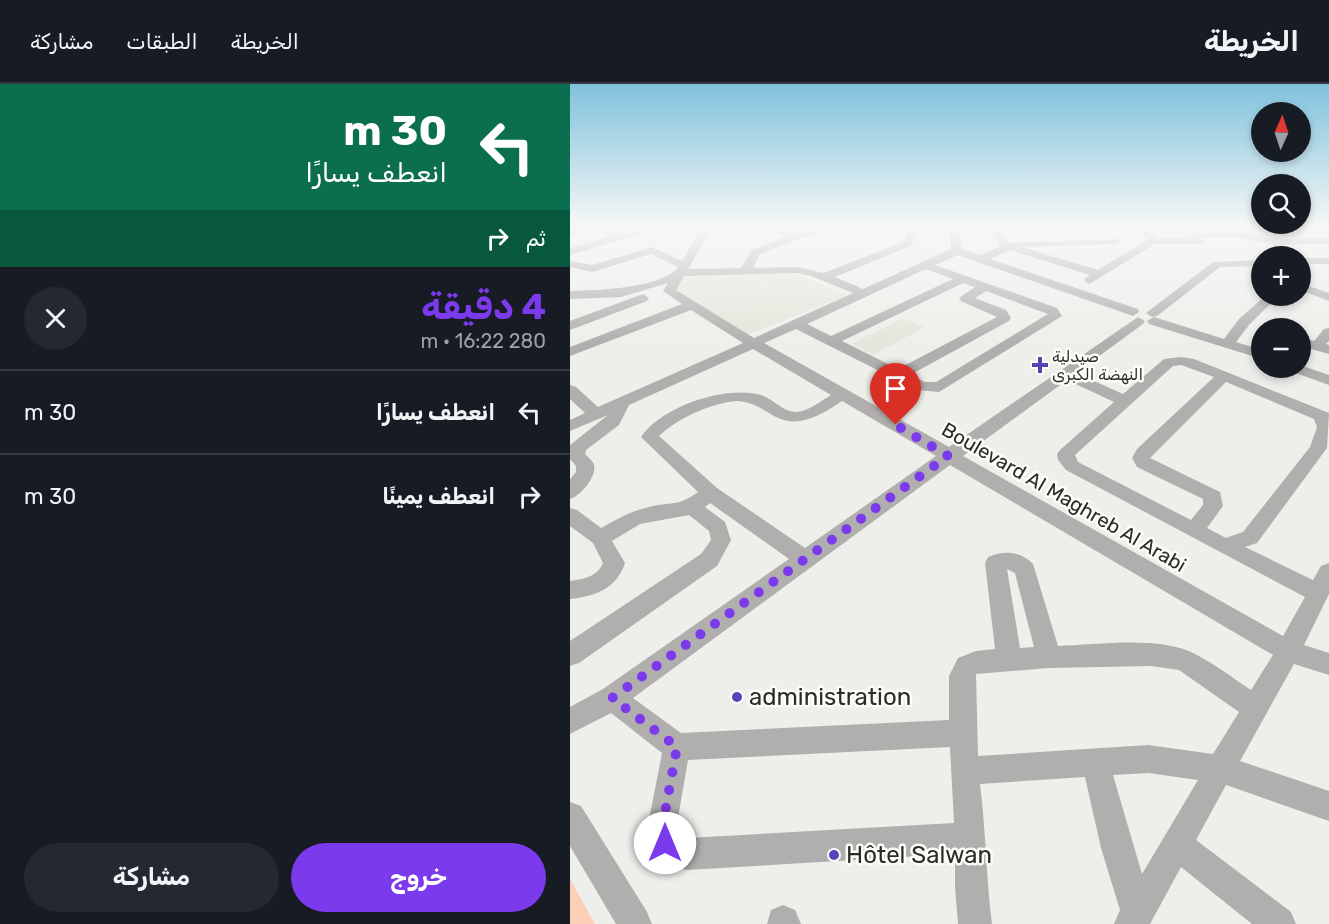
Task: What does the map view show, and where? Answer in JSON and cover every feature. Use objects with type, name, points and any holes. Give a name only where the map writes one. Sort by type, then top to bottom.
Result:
[{"type":"street","points":[[583,265],[586,268],[606,265]]},
{"type":"street","points":[[677,265],[682,269],[797,270],[825,277],[863,293]]},
{"type":"street","points":[[570,326],[663,292],[684,265]]},
{"type":"street","points":[[745,271],[748,265]]},
{"type":"street","points":[[825,277],[854,265]]},
{"type":"street","points":[[570,426],[925,265]]},
{"type":"street","points":[[797,324],[922,387],[939,387],[1055,316],[1052,311],[926,265]]},
{"type":"street","points":[[998,265],[1144,317],[1251,351]]},
{"type":"street","points":[[1071,265],[1100,274]]},
{"type":"street","points":[[1072,291],[1114,265]]},
{"type":"street","points":[[571,721],[612,698],[1144,317],[1190,265]]},
{"type":"street","points":[[602,267],[635,290]]},
{"type":"street","points":[[609,294],[635,290],[664,281],[682,269]]},
{"type":"street","points":[[832,341],[962,279]]},
{"type":"street","points":[[1311,284],[1329,283]]},
{"type":"street","points":[[899,375],[1004,318],[1001,313],[965,298],[984,287]]},
{"type":"street","points":[[1311,290],[1329,297]]},
{"type":"street","points":[[570,296],[663,292]]},
{"type":"street","name":"Boulevard Al Maghreb Al Arabi","points":[[663,292],[692,305],[753,343],[1288,651],[1329,664]]},
{"type":"street","points":[[570,352],[692,305]]},
{"type":"street","points":[[1228,343],[1244,322],[1261,306]]},
{"type":"street","points":[[1244,322],[1251,324]]},
{"type":"street","points":[[1323,348],[1329,332]]},
{"type":"street","points":[[1135,918],[1178,846],[1324,583],[1224,546],[1072,466],[1067,460],[1066,454],[1169,362],[1186,361],[1325,417],[1325,427],[1318,448],[1250,538],[1224,546]]},
{"type":"street","points":[[1065,373],[1125,401]]},
{"type":"street","points":[[1311,374],[1329,380]]},
{"type":"street","points":[[1194,531],[1212,506],[1213,497],[1207,492],[1143,463],[1141,458],[1143,453],[1224,375]]},
{"type":"street","points":[[570,390],[595,414]]},
{"type":"street","points":[[805,559],[710,493],[650,437],[657,427],[725,398],[742,396],[759,400],[787,416],[796,417],[843,394]]},
{"type":"street","points":[[570,492],[585,473],[585,465],[576,455],[577,448],[613,421],[622,402]]},
{"type":"street","points":[[600,538],[633,519],[652,513],[680,511],[691,507],[710,493]]},
{"type":"street","points":[[570,655],[709,560],[720,540],[718,527],[691,507]]},
{"type":"street","points":[[570,515],[600,538],[614,562],[607,578],[594,586],[570,590]]},
{"type":"street","points":[[1009,659],[996,567],[1001,560],[1016,561],[1025,570],[1049,657]]},
{"type":"street","points":[[975,924],[971,887],[971,838],[964,771],[962,676],[967,666],[976,662],[1049,657],[1151,655],[1172,657],[1187,662],[1254,707]]},
{"type":"street","points":[[612,698],[677,747],[965,733]]},
{"type":"street","points":[[677,747],[662,829],[665,843],[674,850],[687,854],[971,838]]},
{"type":"street","points":[[964,771],[1148,759],[1220,769],[1329,806]]},
{"type":"street","points":[[1096,763],[1135,918]]},
{"type":"street","points":[[570,817],[635,924]]},
{"type":"street","points":[[1178,846],[1279,924]]},
{"type":"shaded area","points":[[797,274],[847,295],[745,336],[676,291],[684,277]]},
{"type":"shaded area","points":[[903,318],[925,327],[873,355],[852,344]]},
{"type":"shaded area","points":[[570,879],[595,924],[570,924]]},
{"type":"place","name":"صيدلية النهضة الكبرى","points":[[1040,365]]},
{"type":"place","name":"administration","points":[[737,697]]},
{"type":"place","name":"Hôtel Salwan","points":[[834,855]]},
{"type":"route","points":[[665,843],[662,829],[677,747],[612,698],[948,456],[896,425]]}]
